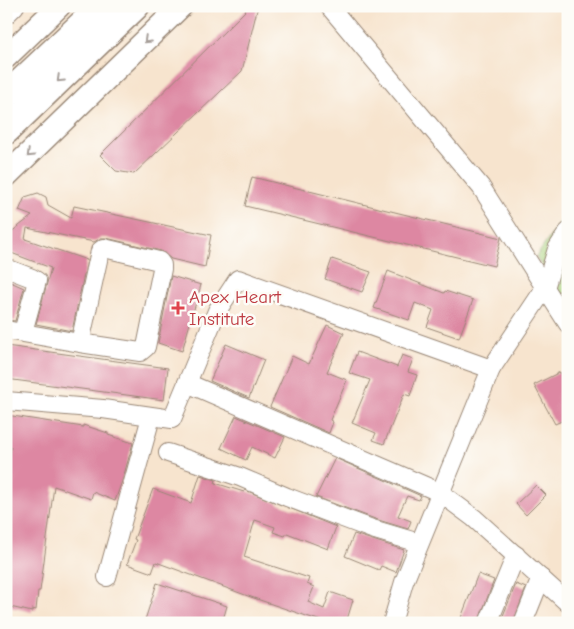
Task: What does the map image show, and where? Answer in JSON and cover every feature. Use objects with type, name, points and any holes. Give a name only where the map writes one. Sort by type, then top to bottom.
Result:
[{"type":"highway","points":[[6,96],[101,6]]},
{"type":"highway","points":[[6,131],[136,6]]},
{"type":"main road","points":[[6,57],[59,6]]},
{"type":"main road","points":[[6,176],[182,6]]},
{"type":"street","points":[[6,15],[16,6]]},
{"type":"street","points":[[329,6],[481,187],[568,324]]},
{"type":"street","points":[[392,623],[404,582],[419,543],[491,368],[545,288],[557,249],[568,232]]},
{"type":"street","points":[[6,268],[37,281],[15,331],[80,343],[140,352],[146,346],[162,268],[159,261],[104,248],[100,251],[80,343]]},
{"type":"street","points":[[6,401],[103,409],[172,420],[218,311],[238,278],[491,368]]},
{"type":"street","points":[[188,383],[440,492],[474,518],[568,603]]},
{"type":"street","points":[[107,577],[151,416]]},
{"type":"street","points":[[168,453],[240,477],[372,529],[419,543]]},
{"type":"street","points":[[488,623],[516,555]]},
{"type":"street","points":[[523,623],[541,578]]},
{"type":"green space","points":[[568,211],[568,305],[536,257]]},
{"type":"building","points":[[250,6],[258,6],[242,71],[134,174],[116,171],[100,155]]},
{"type":"building","points":[[252,177],[501,238],[494,266],[245,206]]},
{"type":"building","points":[[38,193],[46,197],[48,205],[71,218],[74,206],[211,235],[205,267],[171,259],[161,251],[106,238],[101,238],[94,242],[27,228],[25,239],[87,260],[72,331],[36,324],[51,268],[6,251],[6,236],[32,216],[19,211],[25,197]]},
{"type":"building","points":[[332,259],[371,272],[362,292],[325,279]]},
{"type":"building","points":[[388,271],[444,293],[445,291],[473,300],[459,338],[427,327],[433,310],[415,303],[409,320],[374,308]]},
{"type":"building","points":[[171,276],[201,285],[182,351],[158,343]]},
{"type":"building","points":[[6,280],[24,288],[15,321],[6,320]]},
{"type":"building","points":[[327,325],[344,333],[327,372],[347,380],[330,420],[333,422],[329,433],[270,407],[292,356],[309,364]]},
{"type":"building","points":[[226,344],[264,360],[249,398],[210,381]]},
{"type":"building","points":[[6,346],[168,368],[164,400],[6,379]]},
{"type":"building","points":[[357,352],[397,367],[402,355],[413,359],[408,372],[417,375],[410,396],[404,394],[384,444],[373,440],[376,433],[352,423],[370,380],[349,373]]},
{"type":"building","points":[[560,372],[568,387],[568,418],[555,424],[534,385]]},
{"type":"building","points":[[6,415],[83,427],[83,425],[133,443],[115,501],[93,492],[91,499],[54,486],[40,591],[38,591],[36,610],[32,609],[32,612],[10,607],[11,604],[6,603],[6,482],[11,447],[6,447]]},
{"type":"building","points":[[236,416],[285,437],[275,458],[252,447],[246,460],[221,448]]},
{"type":"building","points":[[335,458],[421,496],[419,500],[407,496],[398,516],[411,521],[408,529],[316,497]]},
{"type":"building","points":[[200,475],[216,480],[215,483],[244,492],[245,490],[336,527],[328,549],[287,533],[285,536],[273,532],[275,527],[255,520],[244,557],[309,578],[307,584],[314,587],[308,602],[324,609],[330,592],[353,600],[346,623],[327,623],[156,562],[152,573],[127,564],[136,540],[134,539],[153,489],[191,503]]},
{"type":"building","points":[[536,485],[546,495],[526,515],[516,504]]},
{"type":"building","points":[[354,534],[404,550],[396,572],[381,566],[379,570],[345,556]]},
{"type":"building","points":[[478,574],[494,580],[478,623],[459,623]]},
{"type":"building","points":[[157,583],[227,606],[222,623],[144,623]]},
{"type":"building","points":[[516,584],[526,588],[513,623],[500,623]]},
{"type":"place","name":"Apex Heart Institute","points":[[178,308]]}]
